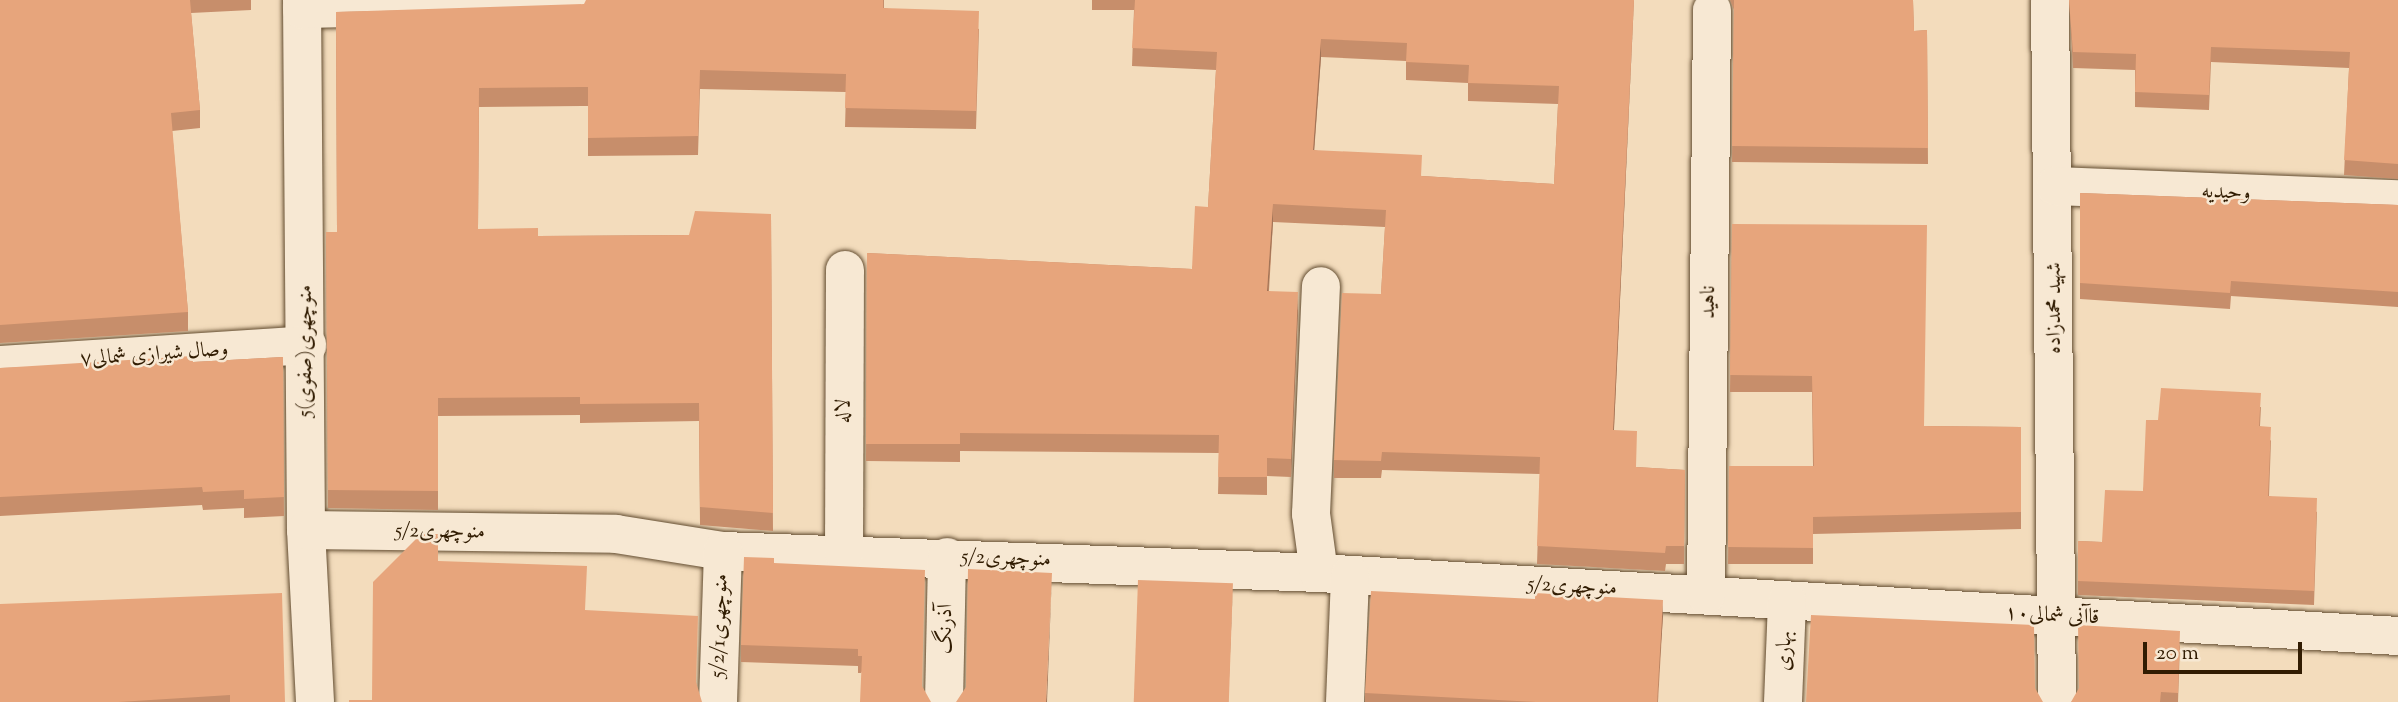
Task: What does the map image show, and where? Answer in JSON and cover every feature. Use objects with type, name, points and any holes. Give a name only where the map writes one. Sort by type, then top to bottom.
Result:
[{"type":"street","name":"شهید محمدزاده","points":[[2050,0],[2055,186],[2057,702]]},
{"type":"street","points":[[302,5],[573,3]]},
{"type":"street","name":"5منوچهری(صفوی)","points":[[302,5],[307,345],[306,530],[315,702]]},
{"type":"street","name":"ناهید","points":[[1706,595],[1712,10]]},
{"type":"street","name":"وحیدیه","points":[[2055,186],[2398,199]]},
{"type":"street","name":"لاله","points":[[844,553],[845,270]]},
{"type":"street","points":[[1321,286],[1311,514],[1335,574],[1345,702]]},
{"type":"street","name":"وصال شیرازی شمالی۷","points":[[0,365],[307,345]]},
{"type":"street","name":"5/2منوچهری","points":[[306,530],[616,534],[723,551],[844,553],[1335,574],[1706,595]]},
{"type":"street","name":"5/2/1منوچهری","points":[[718,702],[723,551]]},
{"type":"street","name":"آذرنگ","points":[[944,702],[947,557]]},
{"type":"street","name":"قاآنی شمالی۱۰","points":[[1706,595],[2398,636]]},
{"type":"street","name":"بهاری","points":[[1783,702],[1787,601]]},
{"type":"building","points":[[0,0],[190,0],[200,110],[171,113],[188,312],[0,325]]},
{"type":"building","points":[[586,0],[883,0],[883,8],[979,11],[976,111],[845,108],[846,74],[700,70],[698,136],[588,138],[588,87],[479,88],[478,229],[538,228],[538,236],[689,235],[695,211],[771,214],[773,513],[700,507],[699,403],[580,404],[580,397],[438,398],[438,491],[328,490],[326,232],[337,232],[336,12],[584,4]]},
{"type":"building","points":[[1135,0],[1634,0],[1613,430],[1637,431],[1636,467],[1685,470],[1684,546],[1666,546],[1665,553],[1537,546],[1540,457],[1382,452],[1381,461],[1334,460],[1342,293],[1381,294],[1386,210],[1273,204],[1267,291],[1298,292],[1291,459],[1267,458],[1267,477],[1218,477],[1219,435],[960,433],[960,444],[866,444],[867,253],[1192,269],[1195,206],[1208,207],[1217,52],[1132,48]],"holes":[[[1321,39],[1407,43],[1406,62],[1469,65],[1468,83],[1559,86],[1554,184],[1421,176],[1422,155],[1313,150]]]},
{"type":"building","points":[[1734,0],[1913,0],[1914,31],[1927,30],[1928,148],[1732,146]]},
{"type":"building","points":[[2069,0],[2398,0],[2398,164],[2344,160],[2350,52],[2211,47],[2209,95],[2135,92],[2136,54],[2073,52]]},
{"type":"building","points":[[2080,193],[2398,205],[2398,292],[2231,281],[2230,293],[2080,283]]},
{"type":"building","points":[[1732,224],[1927,225],[1924,426],[2021,427],[2021,512],[1813,517],[1813,548],[1728,547],[1729,466],[1814,466],[1812,376],[1730,375]]},
{"type":"building","points":[[192,356],[193,362],[283,357],[284,497],[244,499],[244,490],[203,492],[202,487],[0,497],[0,368]]},
{"type":"building","points":[[2161,388],[2261,393],[2259,426],[2271,427],[2268,496],[2317,498],[2314,591],[2078,581],[2078,541],[2102,542],[2105,490],[2143,491],[2146,420],[2158,420]]},
{"type":"building","points":[[421,534],[438,534],[438,561],[587,566],[585,610],[698,616],[696,682],[702,702],[349,702],[372,700],[373,582]]},
{"type":"building","points":[[744,557],[774,558],[774,563],[925,570],[922,686],[931,702],[860,702],[862,656],[858,656],[858,649],[741,645]]},
{"type":"building","points":[[968,569],[1052,573],[1046,702],[956,702],[966,687]]},
{"type":"building","points":[[1138,580],[1233,583],[1229,702],[1134,702]]},
{"type":"building","points":[[1371,591],[1535,599],[1535,593],[1663,600],[1657,702],[1536,702],[1365,693]]},
{"type":"building","points":[[282,593],[285,702],[230,702],[230,695],[119,702],[0,702],[0,604]]},
{"type":"building","points":[[1811,615],[2034,625],[2035,688],[2043,702],[1806,702]]},
{"type":"building","points":[[2078,625],[2180,631],[2178,693],[2161,692],[2160,702],[2071,702],[2079,688]]}]
